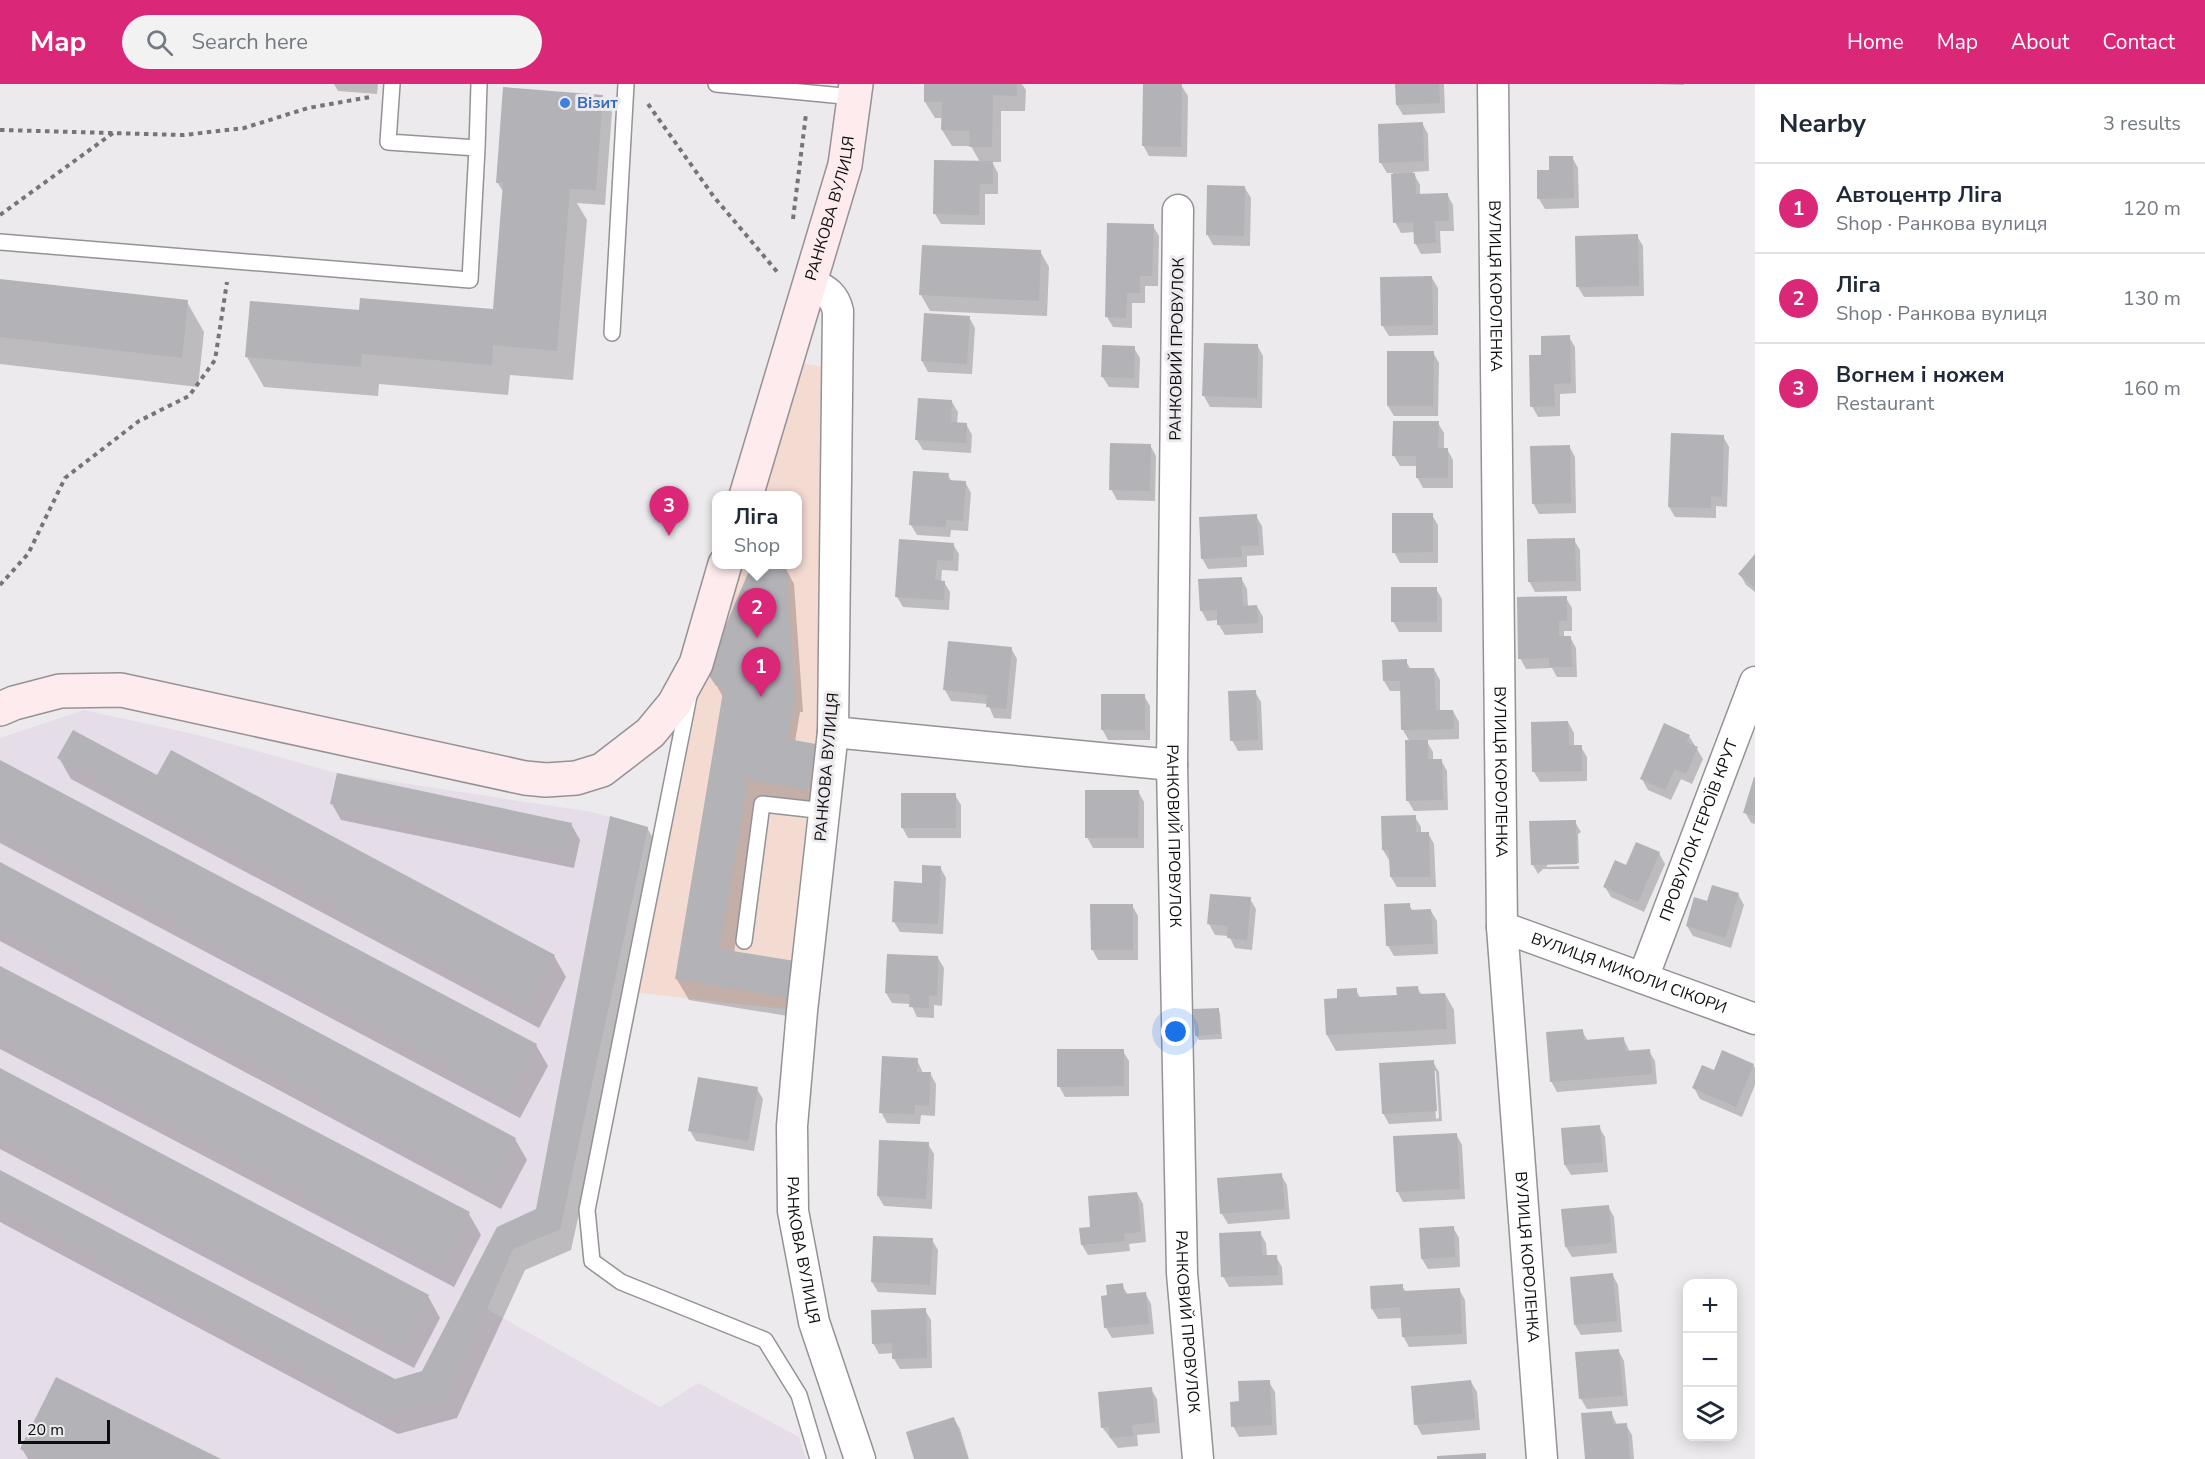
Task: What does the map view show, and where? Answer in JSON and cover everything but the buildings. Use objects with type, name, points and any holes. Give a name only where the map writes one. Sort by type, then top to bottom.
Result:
[{"type":"main road","name":"РАНКОВА ВУЛИЦЯ","points":[[807,293],[845,165],[855,90]]},
{"type":"main road","points":[[747,491],[807,293]]},
{"type":"main road","points":[[0,709],[60,691],[121,690],[525,778],[546,780],[576,778],[602,770],[627,753],[650,733],[674,704],[696,664],[724,569]]},
{"type":"street","name":"ВУЛИЦЯ КОРОЛЕНКА","points":[[1493,84],[1502,927],[1542,1459]]},
{"type":"street","name":"РАНКОВИЙ ПРОВУЛОК","points":[[1178,210],[1172,765],[1182,1273],[1198,1459]]},
{"type":"street","name":"РАНКОВА ВУЛИЦЯ","points":[[807,293],[829,292],[835,299],[838,311],[833,732],[802,1011],[793,1115],[793,1211],[814,1322],[860,1459]]},
{"type":"street","name":"ПРОВУЛОК ГЕРОЇВ КРУТ","points":[[1642,978],[1755,682]]},
{"type":"street","points":[[833,732],[1172,765]]},
{"type":"street","name":"ВУЛИЦЯ МИКОЛИ СІКОРИ","points":[[1502,927],[1755,1019]]},
{"type":"lane","points":[[0,242],[470,280],[479,84]]},
{"type":"lane","points":[[612,333],[626,84]]},
{"type":"lane","points":[[716,84],[809,93],[855,90]]},
{"type":"lane","points":[[392,88],[388,142],[477,147]]},
{"type":"lane","points":[[696,664],[586,1210],[592,1261],[621,1282],[765,1340],[799,1395],[818,1459]]},
{"type":"lane","points":[[744,941],[762,804],[825,811]]},
{"type":"path","points":[[0,130],[184,135],[244,128],[308,108],[392,88]]},
{"type":"path","points":[[793,222],[809,93]]},
{"type":"path","points":[[647,103],[714,196],[807,293]]},
{"type":"path","points":[[0,215],[114,133]]},
{"type":"path","points":[[0,585],[28,554],[65,478],[139,421],[189,396],[215,360],[230,260]]},
{"type":"shaded area","points":[[786,361],[838,369],[833,732],[802,1011],[630,992],[724,569],[802,569],[802,491],[747,491]]},
{"type":"shaded area","points":[[84,710],[198,735],[337,773],[592,812],[648,827],[560,1229],[513,1249],[487,1309],[660,1407],[698,1383],[799,1437],[806,1459],[0,1459],[0,738]]},
{"type":"place","name":"Візит","points":[[565,103]]},
{"type":"place","name":"Вогнем і ножем","points":[[669,536]]},
{"type":"place","name":"Ліга","points":[[757,638]]},
{"type":"place","name":"Автоцентр Ліга","points":[[761,697]]}]
